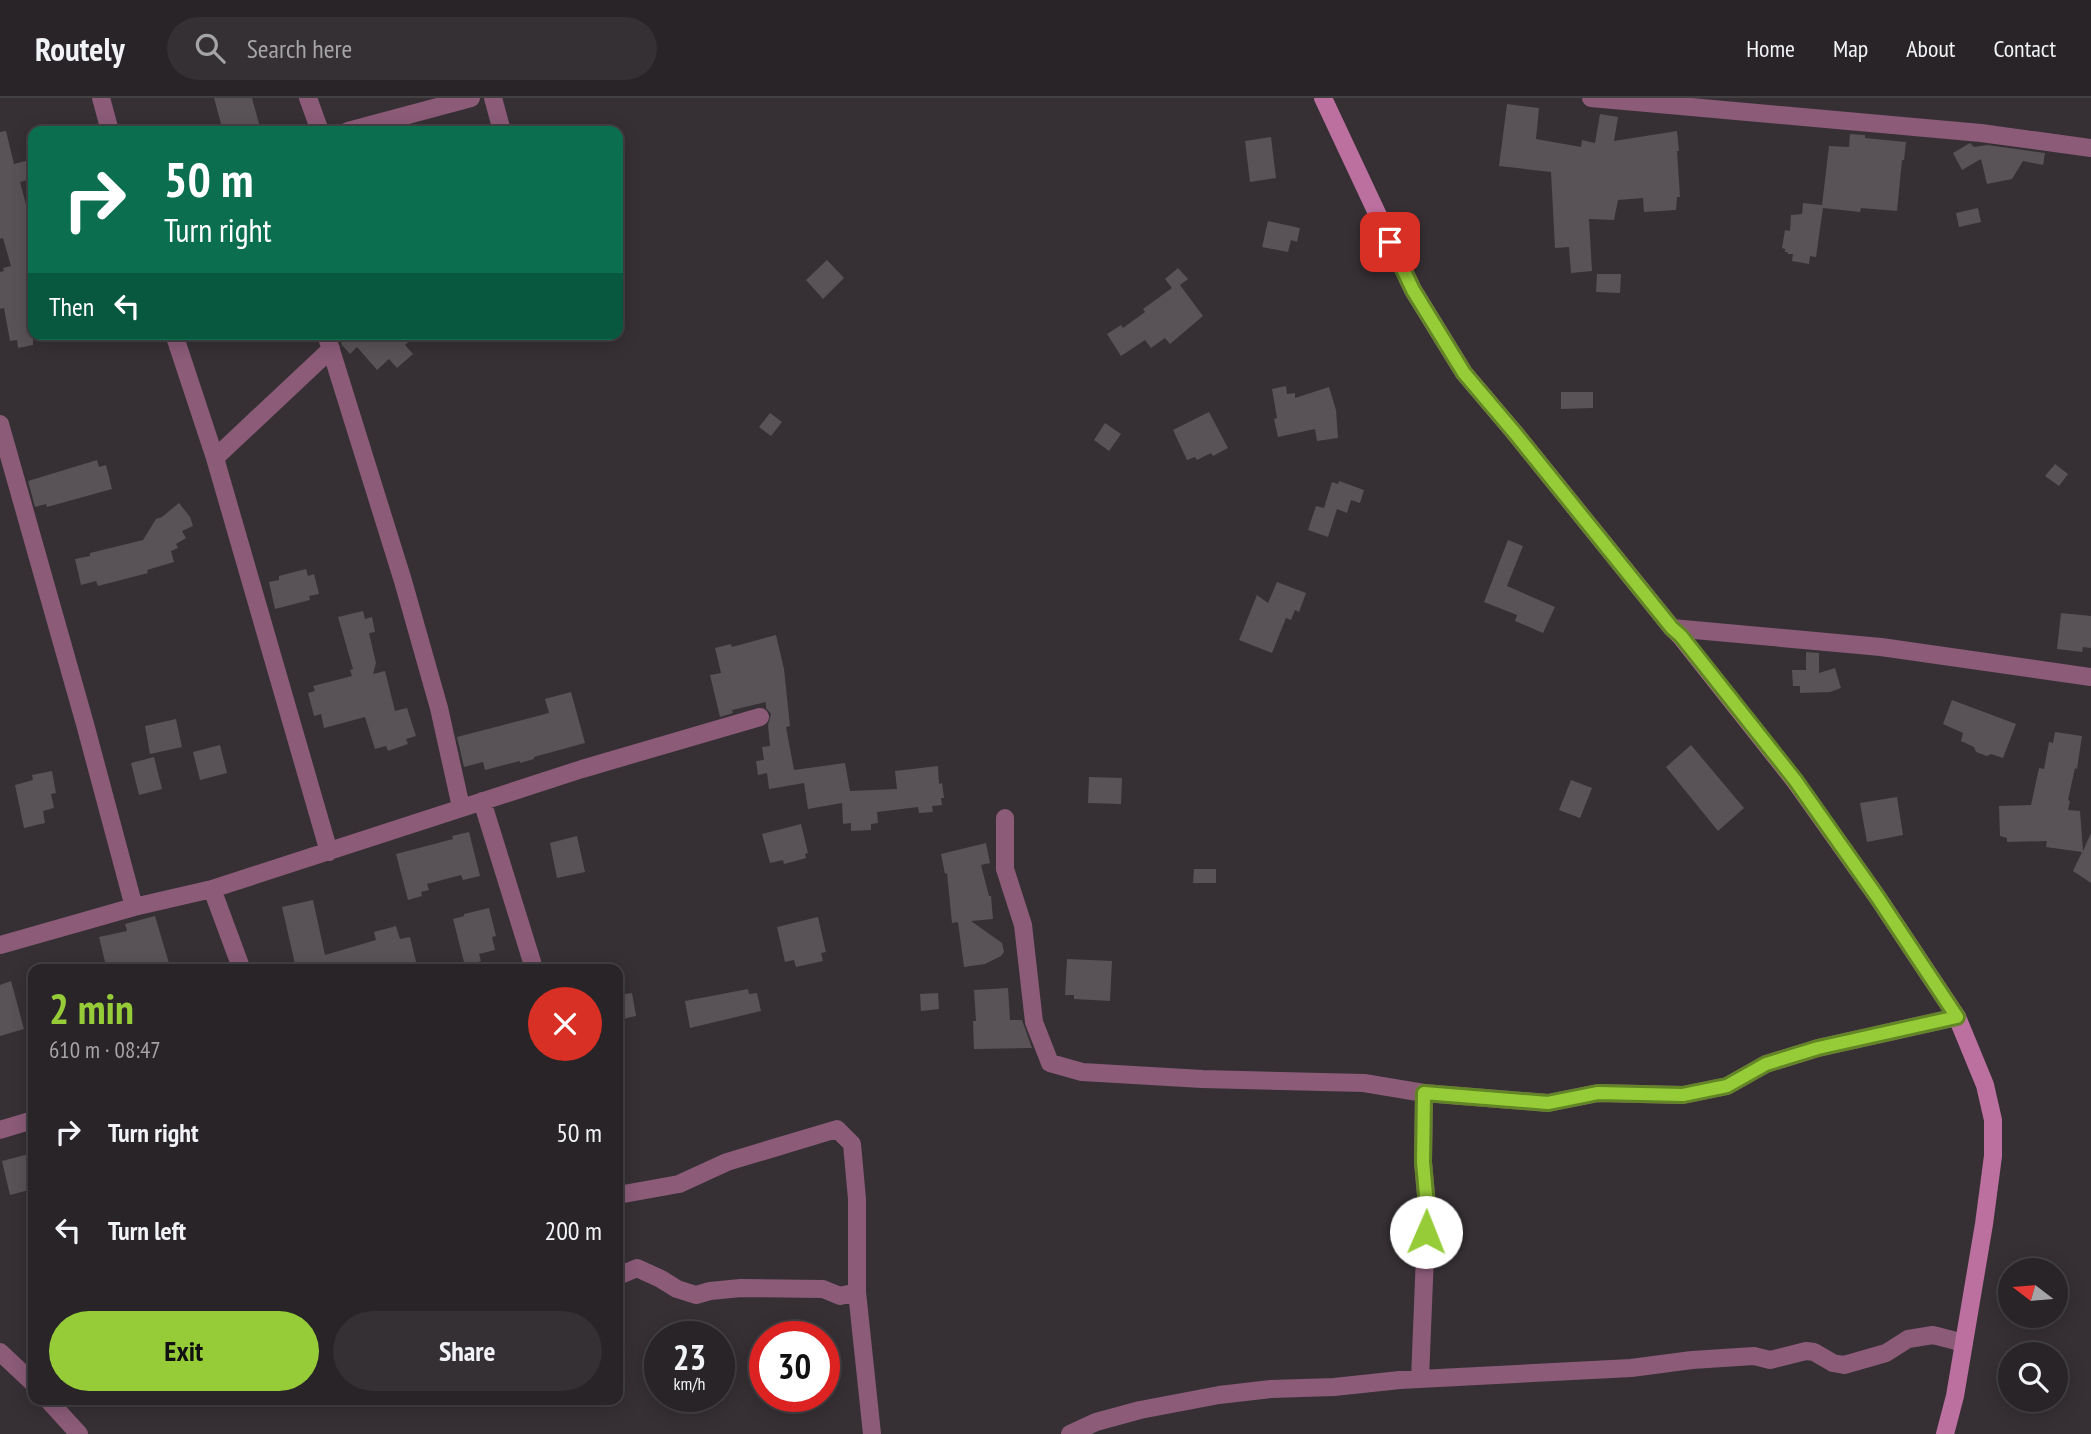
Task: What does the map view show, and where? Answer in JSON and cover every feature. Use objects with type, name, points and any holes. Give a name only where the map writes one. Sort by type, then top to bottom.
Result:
[{"type":"street","points":[[101,98],[109,126]]},
{"type":"street","points":[[308,98],[318,126]]},
{"type":"street","points":[[367,126],[471,98]]},
{"type":"street","points":[[493,98],[501,126]]},
{"type":"street","points":[[1323,98],[1413,290],[1464,373],[1681,636],[1795,780],[1957,1017],[1985,1085],[1993,1120],[1993,1156],[1955,1396],[1945,1434]]},
{"type":"street","points":[[1591,98],[1981,133],[2091,148]]},
{"type":"street","points":[[176,340],[215,458],[329,852]]},
{"type":"street","points":[[215,458],[328,342],[403,581],[439,708],[461,807]]},
{"type":"street","points":[[0,424],[134,907]]},
{"type":"street","points":[[1672,628],[1881,647],[2091,677]]},
{"type":"street","points":[[0,945],[212,888],[582,769],[760,718]]},
{"type":"street","points":[[482,801],[531,964]]},
{"type":"street","points":[[1005,818],[1005,870],[1023,925],[1034,1022],[1050,1063],[1082,1072],[1202,1079],[1364,1083],[1424,1093],[1548,1103],[1598,1093],[1683,1095],[1727,1086],[1766,1064],[1818,1048],[1957,1017]]},
{"type":"street","points":[[212,888],[240,964]]},
{"type":"street","points":[[1420,1379],[1427,1206],[1423,1162],[1424,1093]]},
{"type":"street","points":[[0,1130],[28,1122]]},
{"type":"street","points":[[623,1194],[679,1184],[727,1162],[837,1129],[852,1144],[857,1199],[857,1292],[872,1434]]},
{"type":"street","points":[[623,1274],[637,1268],[677,1289],[696,1295],[740,1288],[823,1289],[840,1296],[857,1292]]},
{"type":"street","points":[[1070,1434],[1096,1422],[1129,1413],[1219,1395],[1271,1389],[1631,1368],[1755,1356],[1770,1360],[1806,1351],[1844,1365],[1886,1353],[1908,1339],[1933,1335],[1964,1343]]},
{"type":"street","points":[[0,1352],[28,1379]]},
{"type":"street","points":[[53,1405],[79,1434]]},
{"type":"building","points":[[214,98],[252,98],[260,126],[222,126]]},
{"type":"building","points":[[1507,104],[1539,108],[1536,139],[1581,147],[1582,140],[1595,143],[1600,114],[1618,117],[1614,141],[1677,131],[1680,197],[1677,197],[1676,210],[1644,212],[1643,198],[1618,200],[1614,220],[1589,219],[1592,271],[1571,273],[1569,247],[1555,248],[1551,172],[1499,166]]},
{"type":"building","points":[[6,131],[14,164],[28,160],[28,180],[20,182],[28,212],[28,340],[33,340],[33,345],[18,348],[17,340],[10,341],[4,308],[0,309],[0,272],[11,266],[3,238],[0,239],[0,132]]},
{"type":"building","points":[[1850,134],[1906,142],[1897,211],[1861,208],[1860,212],[1823,208],[1816,257],[1810,256],[1809,264],[1792,261],[1793,254],[1788,254],[1782,248],[1785,230],[1790,231],[1791,215],[1802,214],[1803,203],[1822,205],[1829,146],[1849,147]]},
{"type":"building","points":[[1271,137],[1276,178],[1250,182],[1245,141]]},
{"type":"building","points":[[1970,143],[1974,147],[1987,145],[2045,153],[2043,165],[2023,161],[2012,179],[1987,184],[1981,159],[1962,170],[1953,153]]},
{"type":"building","points":[[1978,208],[1981,222],[1959,227],[1956,213]]},
{"type":"building","points":[[1268,221],[1300,228],[1297,242],[1291,240],[1288,252],[1262,247]]},
{"type":"building","points":[[827,260],[844,278],[823,299],[806,280]]},
{"type":"building","points":[[1178,268],[1188,279],[1180,285],[1203,316],[1170,344],[1165,338],[1151,348],[1145,340],[1121,356],[1107,334],[1121,325],[1123,328],[1172,288],[1165,279]]},
{"type":"building","points":[[1597,274],[1621,274],[1620,293],[1596,292]]},
{"type":"building","points":[[344,340],[411,340],[405,345],[413,354],[397,368],[389,359],[377,370],[357,347],[350,354],[341,343]]},
{"type":"building","points":[[1286,386],[1287,394],[1295,393],[1295,398],[1329,387],[1336,410],[1338,438],[1317,441],[1315,429],[1278,437],[1272,389]]},
{"type":"building","points":[[1561,392],[1593,392],[1593,408],[1561,409]]},
{"type":"building","points":[[1209,412],[1228,448],[1213,456],[1211,453],[1197,460],[1195,457],[1187,460],[1173,430]]},
{"type":"building","points":[[770,413],[782,422],[771,436],[759,427]]},
{"type":"building","points":[[1105,423],[1121,434],[1109,451],[1094,440]]},
{"type":"building","points":[[97,460],[99,467],[106,465],[112,489],[47,507],[46,504],[35,507],[28,481]]},
{"type":"building","points":[[2055,464],[2068,474],[2059,486],[2045,476]]},
{"type":"building","points":[[1339,481],[1364,490],[1360,503],[1351,500],[1347,513],[1337,509],[1328,537],[1308,530],[1316,506],[1324,508],[1332,482],[1338,484]]},
{"type":"building","points":[[179,503],[190,517],[193,526],[182,531],[186,538],[176,544],[178,548],[171,551],[174,562],[147,570],[148,573],[98,586],[96,581],[81,585],[75,559],[143,540],[156,519]]},
{"type":"building","points":[[1508,540],[1523,546],[1507,586],[1555,607],[1543,633],[1515,621],[1517,615],[1484,602]]},
{"type":"building","points":[[306,569],[308,576],[314,574],[319,594],[309,596],[310,600],[275,609],[269,582],[279,580],[279,576]]},
{"type":"building","points":[[1277,582],[1306,593],[1299,612],[1295,610],[1291,620],[1286,618],[1272,653],[1239,640],[1257,595],[1268,603]]},
{"type":"building","points":[[363,611],[365,619],[372,617],[375,632],[369,633],[376,663],[373,674],[385,671],[395,711],[407,708],[416,736],[406,739],[408,744],[388,751],[386,746],[375,749],[365,717],[324,728],[321,714],[314,716],[308,693],[315,691],[313,686],[352,676],[350,670],[353,669],[338,617]]},
{"type":"building","points":[[2061,613],[2091,616],[2091,648],[2083,647],[2082,652],[2057,649]]},
{"type":"building","points":[[776,635],[784,669],[790,726],[786,727],[794,770],[845,763],[850,791],[897,789],[895,771],[938,766],[939,784],[942,783],[944,798],[941,798],[942,805],[932,806],[933,812],[919,813],[918,807],[877,812],[878,823],[871,824],[871,830],[851,831],[851,823],[843,824],[842,803],[808,809],[804,783],[769,789],[767,773],[758,775],[756,761],[764,760],[762,747],[770,746],[768,725],[771,714],[766,708],[766,702],[732,710],[733,713],[720,717],[710,675],[721,673],[715,648],[731,644],[732,647]]},
{"type":"building","points":[[1806,652],[1819,653],[1819,673],[1835,668],[1841,688],[1830,692],[1800,693],[1800,686],[1793,686],[1792,670],[1806,670]]},
{"type":"building","points":[[571,692],[585,743],[520,763],[485,770],[483,762],[464,767],[457,737],[549,713],[545,699]]},
{"type":"building","points":[[1952,700],[2016,724],[2003,758],[1976,752],[1974,747],[1961,741],[1963,733],[1943,724]]},
{"type":"building","points":[[176,719],[182,747],[150,754],[145,726]]},
{"type":"building","points":[[2055,732],[2082,736],[2068,810],[2080,811],[2083,851],[2091,833],[2091,883],[2073,871],[2082,852],[2046,847],[2047,841],[2007,842],[2007,838],[2000,836],[1999,806],[2031,805],[2039,768],[2044,769],[2049,742],[2053,743]]},
{"type":"building","points":[[220,745],[227,773],[200,780],[193,752]]},
{"type":"building","points":[[1691,745],[1744,808],[1718,831],[1666,767]]},
{"type":"building","points":[[154,757],[162,789],[139,795],[131,763]]},
{"type":"building","points":[[52,771],[56,793],[51,794],[54,808],[43,811],[45,823],[24,828],[15,785],[33,780],[32,775]]},
{"type":"building","points":[[1089,777],[1122,778],[1121,804],[1088,803]]},
{"type":"building","points":[[1571,780],[1592,788],[1580,818],[1559,810]]},
{"type":"building","points":[[1897,797],[1903,835],[1867,842],[1860,803]]},
{"type":"building","points":[[801,824],[808,853],[805,854],[806,858],[784,864],[783,860],[770,863],[762,834]]},
{"type":"building","points":[[469,832],[480,876],[463,880],[461,875],[427,884],[429,890],[421,892],[422,896],[408,900],[396,854]]},
{"type":"building","points":[[577,836],[585,872],[557,878],[550,843]]},
{"type":"building","points":[[986,843],[990,863],[981,865],[991,896],[993,919],[971,921],[1002,943],[1004,952],[985,964],[964,967],[958,922],[952,923],[947,873],[945,874],[941,854]]},
{"type":"building","points":[[1194,869],[1216,869],[1216,883],[1193,883]]},
{"type":"building","points":[[313,900],[325,955],[376,940],[374,932],[396,926],[400,939],[410,937],[417,964],[295,964],[282,907]]},
{"type":"building","points":[[489,908],[496,936],[492,937],[495,950],[479,954],[481,961],[471,964],[464,964],[453,919]]},
{"type":"building","points":[[155,916],[169,964],[106,964],[99,937],[127,931],[125,924]]},
{"type":"building","points":[[818,917],[826,952],[821,953],[823,961],[796,967],[794,960],[785,962],[777,927]]},
{"type":"building","points":[[1067,959],[1112,961],[1110,1001],[1074,999],[1074,995],[1065,995]]},
{"type":"building","points":[[11,981],[24,1029],[0,1036],[0,985]]},
{"type":"building","points":[[1008,988],[1010,1020],[1022,1020],[1032,1048],[974,1049],[974,990]]},
{"type":"building","points":[[748,989],[749,994],[757,993],[761,1011],[690,1028],[685,1001]]},
{"type":"building","points":[[632,993],[636,1016],[623,1019],[623,994]]},
{"type":"building","points":[[938,993],[939,1009],[921,1011],[920,994]]},
{"type":"building","points":[[28,1154],[28,1190],[10,1195],[2,1161]]},
{"type":"route","points":[[1390,242],[1413,290],[1464,373],[1681,636],[1795,780],[1957,1017],[1818,1048],[1766,1064],[1727,1086],[1683,1095],[1598,1093],[1548,1103],[1424,1093],[1426,1232]]}]
